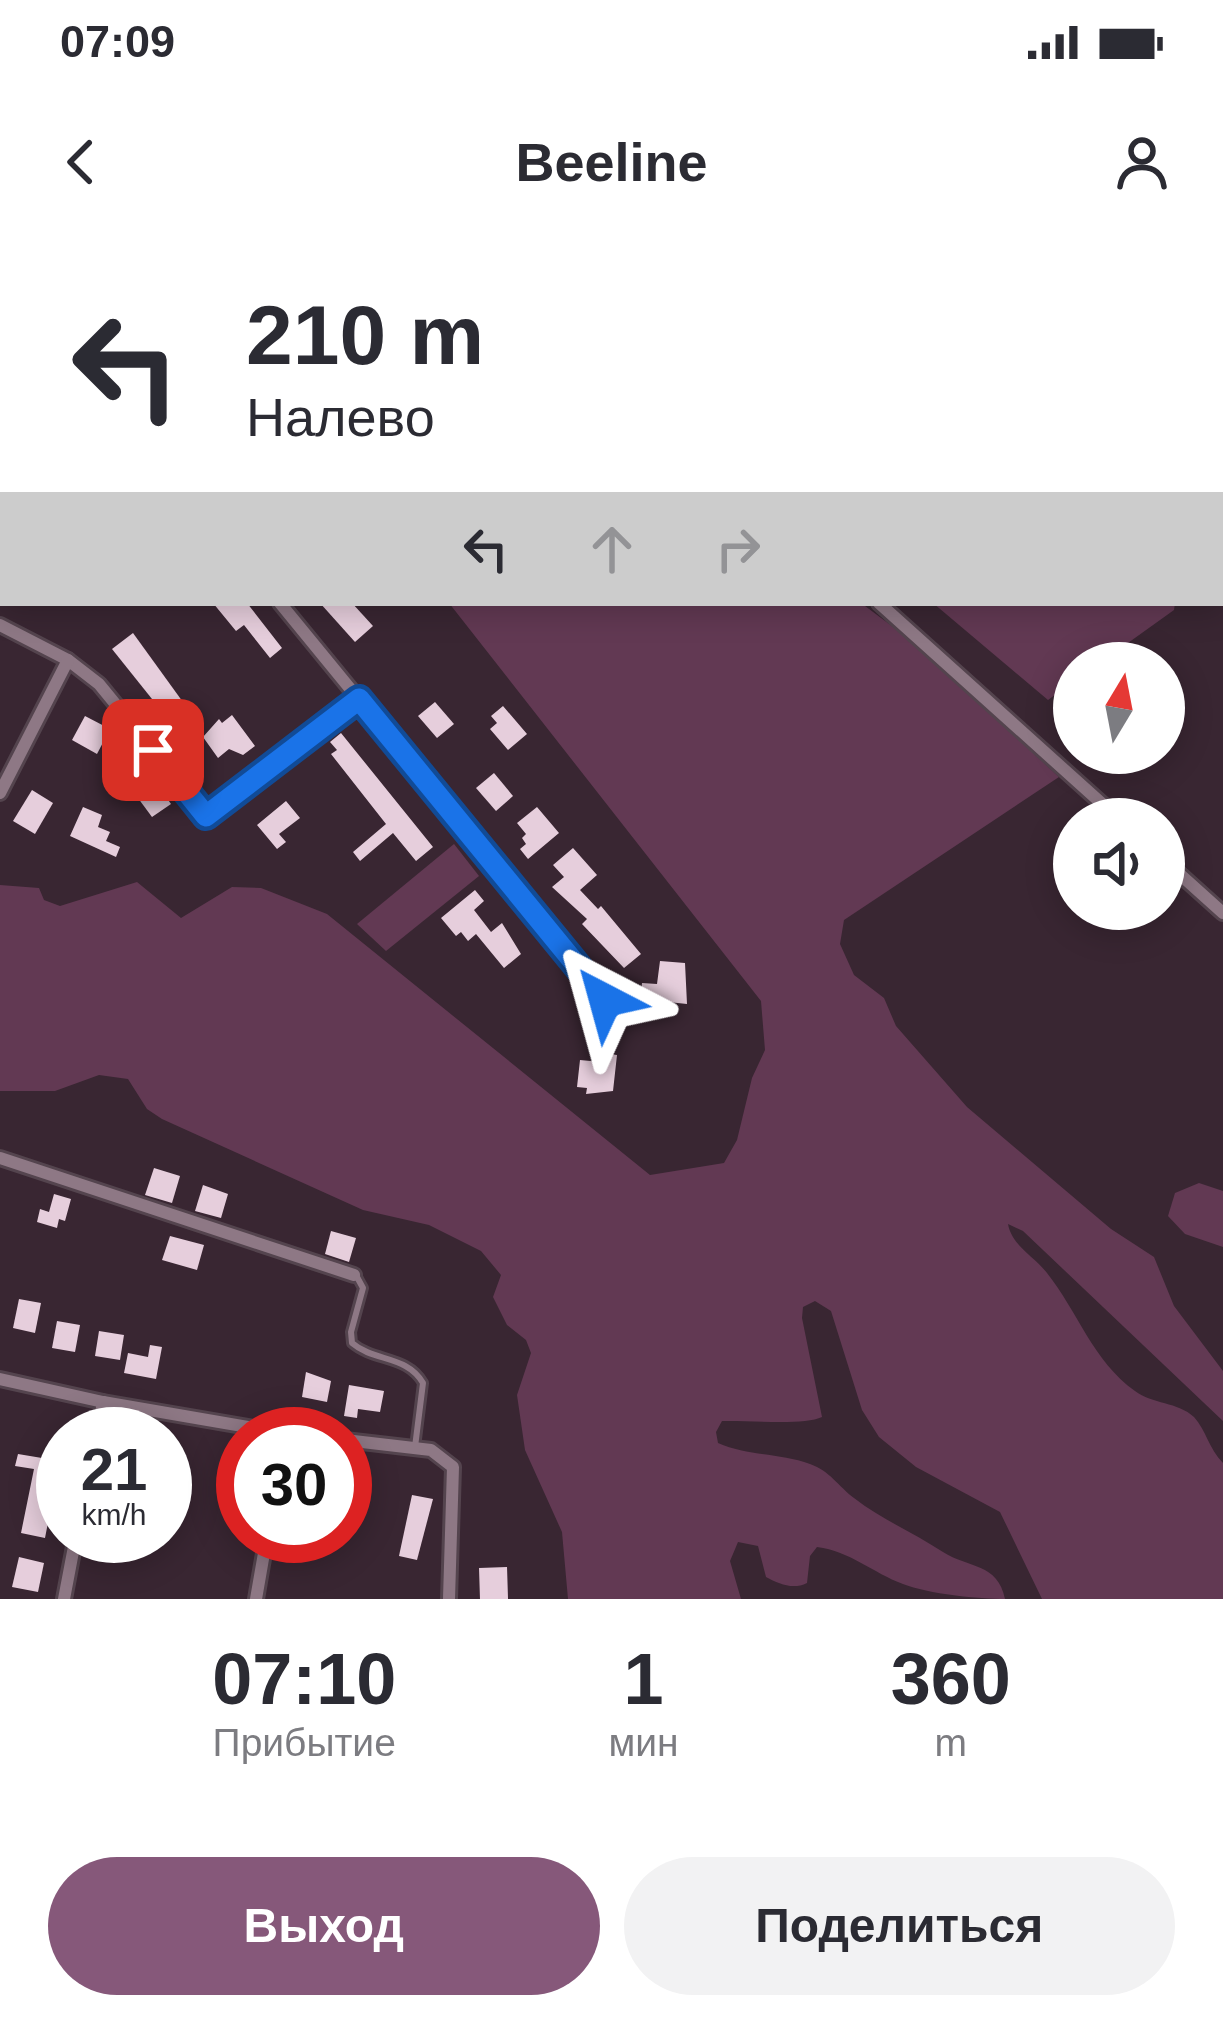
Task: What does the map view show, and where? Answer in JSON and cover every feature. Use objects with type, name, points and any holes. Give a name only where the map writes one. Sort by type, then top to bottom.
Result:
[{"type":"street","points":[[282,606],[605,1000]]},
{"type":"street","points":[[882,606],[1096,798]]},
{"type":"street","points":[[0,626],[68,660],[99,684],[206,816]]},
{"type":"street","points":[[0,793],[68,660]]},
{"type":"street","points":[[1185,879],[1223,913]]},
{"type":"street","points":[[0,1158],[354,1275]]},
{"type":"street","points":[[0,1379],[216,1422]]},
{"type":"street","points":[[102,1407],[103,1402]]},
{"type":"street","points":[[372,1443],[442,1454],[453,1467],[449,1599]]},
{"type":"street","points":[[64,1599],[71,1563]]},
{"type":"street","points":[[256,1599],[262,1563]]},
{"type":"lane","points":[[206,816],[359,699]]},
{"type":"lane","points":[[354,1275],[363,1288],[350,1332],[352,1343],[412,1368],[423,1382],[416,1447]]},
{"type":"shaded area","points":[[451,606],[865,606],[916,644],[1059,777],[844,920],[840,944],[854,975],[884,998],[896,1026],[967,1107],[1111,1229],[1154,1257],[1174,1306],[1223,1371],[1223,1421],[1023,1231],[1008,1224],[1120,1379],[1142,1395],[1194,1417],[1223,1463],[1223,1599],[1042,1599],[1000,1512],[916,1467],[879,1437],[862,1410],[831,1311],[815,1301],[803,1307],[802,1318],[822,1417],[789,1422],[722,1421],[716,1432],[718,1443],[817,1467],[875,1513],[989,1573],[1005,1599],[914,1588],[817,1547],[810,1556],[807,1583],[786,1585],[766,1577],[758,1546],[738,1542],[730,1561],[741,1599],[568,1599],[562,1532],[525,1450],[517,1395],[531,1353],[526,1340],[507,1325],[493,1297],[501,1275],[481,1251],[429,1225],[363,1210],[162,1119],[147,1109],[128,1079],[99,1075],[55,1091],[0,1091],[0,885],[39,888],[44,900],[60,906],[137,882],[181,918],[232,887],[261,888],[327,914],[650,1175],[724,1163],[737,1140],[752,1078],[765,1050],[761,1001]]},
{"type":"shaded area","points":[[937,606],[1175,606],[1129,642],[1053,642],[1053,696],[1048,700]]},
{"type":"shaded area","points":[[454,844],[479,876],[386,951],[357,924]]},
{"type":"shaded area","points":[[1199,1183],[1223,1191],[1223,1247],[1185,1234],[1168,1216],[1175,1193]]},
{"type":"building","points":[[215,606],[249,606],[282,648],[270,658],[244,625],[236,631]]},
{"type":"building","points":[[323,606],[355,606],[373,626],[355,642]]},
{"type":"building","points":[[133,633],[193,716],[176,729],[112,649]]},
{"type":"building","points":[[435,702],[454,724],[437,738],[418,716]]},
{"type":"building","points":[[503,706],[527,734],[508,750],[490,729],[497,723],[491,716]]},
{"type":"building","points":[[232,715],[255,746],[243,755],[229,749],[218,758],[203,737],[219,719],[222,723]]},
{"type":"building","points":[[85,716],[110,729],[97,754],[72,740]]},
{"type":"building","points":[[341,733],[433,847],[416,861],[393,833],[360,861],[353,852],[386,824],[331,754],[337,750],[330,742]]},
{"type":"building","points":[[494,773],[513,796],[496,811],[476,788]]},
{"type":"building","points":[[154,780],[171,804],[152,817],[135,794]]},
{"type":"building","points":[[32,790],[53,803],[35,834],[13,821]]},
{"type":"building","points":[[286,801],[300,818],[279,834],[286,842],[277,849],[257,825]]},
{"type":"building","points":[[83,807],[102,815],[98,827],[110,832],[106,841],[120,847],[116,857],[70,836]]},
{"type":"building","points":[[537,807],[559,833],[528,859],[520,849],[526,844],[522,838],[526,834],[517,823]]},
{"type":"building","points":[[573,848],[597,875],[580,890],[598,909],[601,906],[641,954],[624,968],[582,924],[587,919],[552,887],[564,877],[553,865]]},
{"type":"building","points":[[475,890],[484,901],[474,910],[491,932],[502,923],[521,954],[504,968],[476,934],[468,941],[461,932],[456,936],[441,918]]},
{"type":"building","points":[[660,961],[685,963],[687,1004],[640,999],[642,983],[657,984]]},
{"type":"building","points":[[602,1053],[617,1055],[613,1091],[586,1094],[587,1088],[577,1087],[580,1060],[601,1062]]},
{"type":"building","points":[[154,1168],[180,1176],[172,1203],[145,1195]]},
{"type":"building","points":[[203,1185],[228,1194],[221,1218],[195,1211]]},
{"type":"building","points":[[54,1194],[71,1199],[65,1221],[59,1219],[57,1228],[37,1222],[40,1209],[49,1212]]},
{"type":"building","points":[[331,1231],[356,1238],[349,1262],[325,1254]]},
{"type":"building","points":[[170,1236],[204,1245],[197,1270],[162,1260]]},
{"type":"building","points":[[19,1299],[41,1303],[35,1333],[13,1328]]},
{"type":"building","points":[[57,1321],[80,1325],[75,1352],[52,1348]]},
{"type":"building","points":[[99,1331],[124,1335],[120,1360],[95,1356]]},
{"type":"building","points":[[150,1345],[162,1347],[156,1379],[124,1373],[128,1353],[148,1357]]},
{"type":"building","points":[[306,1372],[331,1381],[327,1402],[302,1397]]},
{"type":"building","points":[[349,1385],[384,1391],[380,1412],[372,1407],[345,1407]]},
{"type":"building","points":[[18,1454],[36,1457],[36,1536],[21,1533],[34,1469],[15,1466]]},
{"type":"building","points":[[412,1495],[433,1499],[417,1560],[399,1556]]},
{"type":"building","points":[[19,1557],[44,1563],[38,1592],[12,1587]]},
{"type":"building","points":[[507,1567],[508,1599],[480,1599],[479,1568]]},
{"type":"route","points":[[153,750],[206,816],[359,699],[605,1000]]}]
